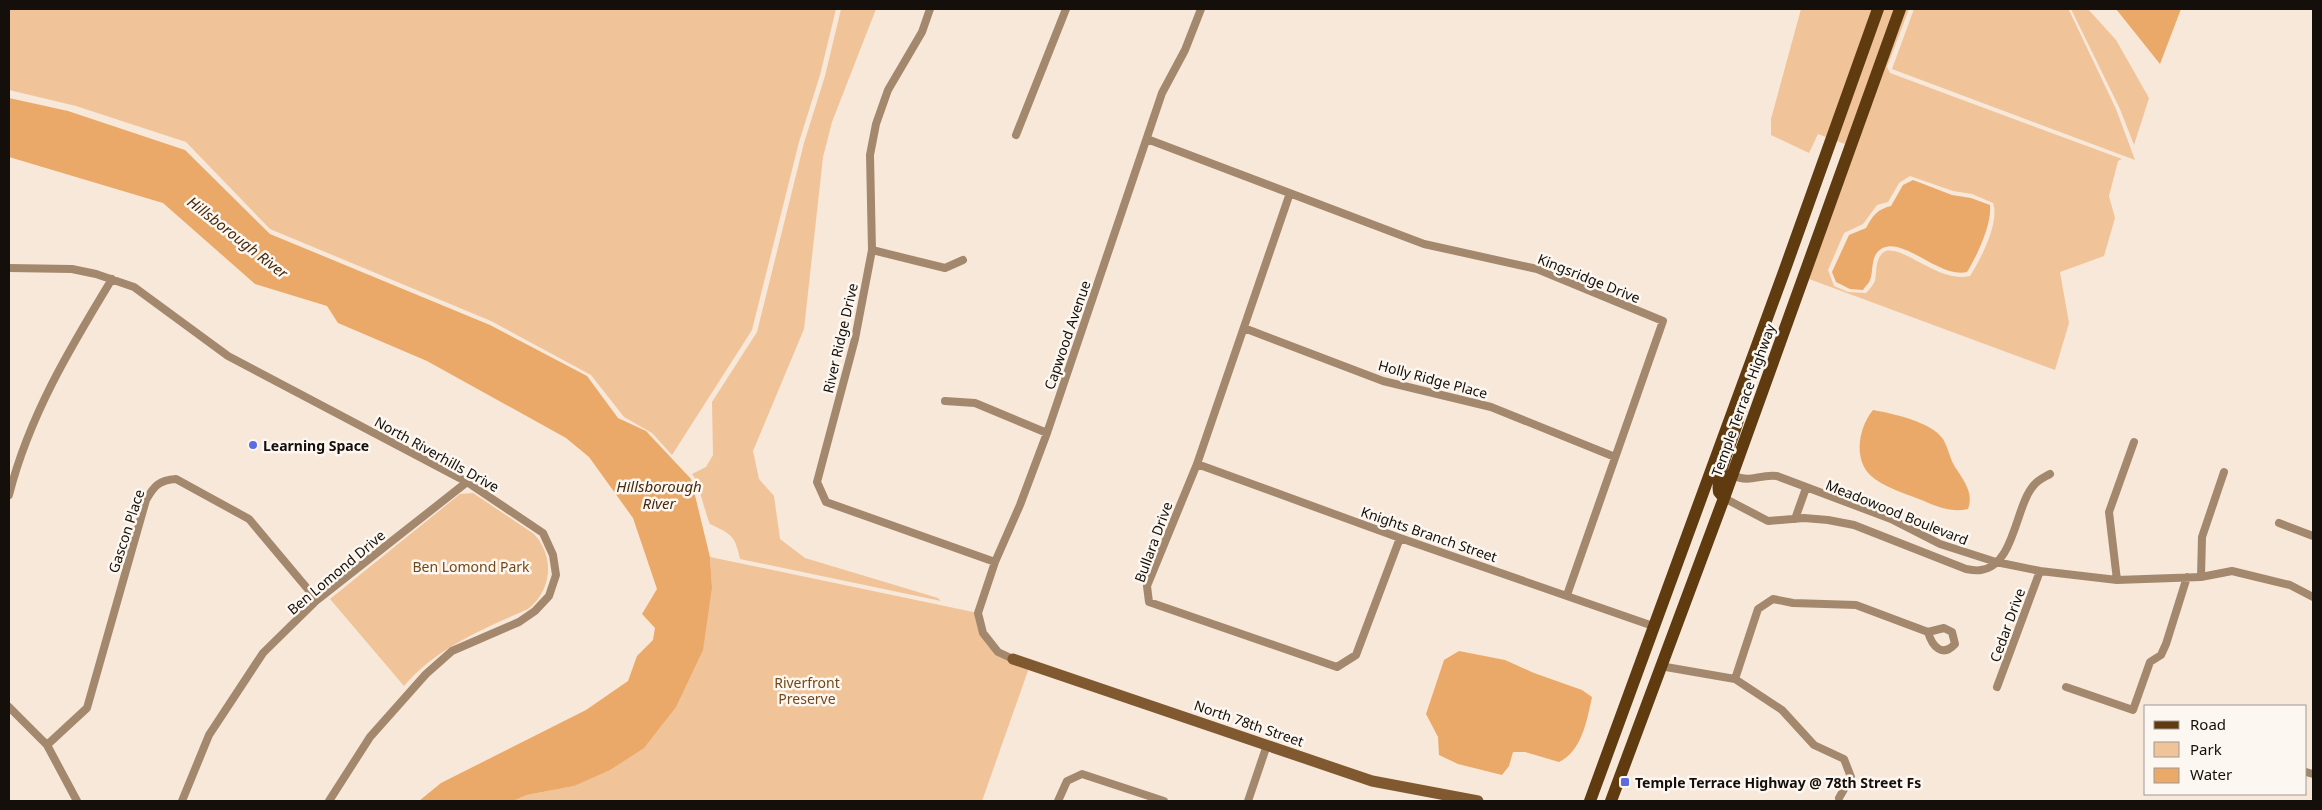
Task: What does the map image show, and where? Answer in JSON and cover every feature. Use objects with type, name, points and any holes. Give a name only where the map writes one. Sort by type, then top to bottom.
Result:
[{"type":"main road","name":"Temple Terrace Highway","points":[[1590,801],[1805,215],[1878,9]]},
{"type":"main road","name":"Temple Terrace Highway","points":[[1611,801],[1672,632],[1724,498],[1900,9]]},
{"type":"main road","points":[[1805,215],[1823,220]]},
{"type":"main road","points":[[1724,498],[1720,495],[1718,486],[1740,421],[1742,386]]},
{"type":"main road","points":[[1653,626],[1672,632]]},
{"type":"street","name":"River Ridge Drive","points":[[930,9],[922,32],[888,90],[876,124],[870,154],[872,250],[855,339],[817,482],[826,502],[995,562]]},
{"type":"street","points":[[1016,135],[1066,9]]},
{"type":"street","name":"Capwood Avenue","points":[[1013,659],[998,652],[983,633],[978,613],[995,562],[1020,505],[1047,433],[1162,93],[1185,50],[1201,9]]},
{"type":"street","name":"Kingsridge Drive","points":[[1147,139],[1424,244],[1537,269],[1663,321],[1567,595]]},
{"type":"street","name":"Bullara Drive","points":[[1290,193],[1196,464],[1147,586],[1149,602],[1337,667],[1356,655],[1400,538]]},
{"type":"street","points":[[872,250],[945,268],[962,260]]},
{"type":"street","name":"North Riverhills Drive","points":[[9,268],[72,269],[112,279],[134,287],[228,356],[467,482],[543,533],[553,555],[556,575],[549,596],[535,611],[518,622],[452,651],[426,674],[370,737],[329,801]]},
{"type":"street","points":[[9,495],[40,407],[65,356],[112,279]]},
{"type":"street","name":"Holly Ridge Place","points":[[1244,328],[1383,380],[1491,407],[1615,457]]},
{"type":"street","points":[[945,401],[975,403],[1047,433]]},
{"type":"street","points":[[2117,580],[2109,512],[2134,442]]},
{"type":"street","name":"Knights Branch Street","points":[[1196,464],[1400,538],[1653,626]]},
{"type":"street","points":[[2200,577],[2202,537],[2224,472]]},
{"type":"street","points":[[1996,562],[2007,550],[2026,497],[2035,484],[2050,474]]},
{"type":"street","name":"Meadowood Boulevard","points":[[1732,475],[1748,480],[1765,475],[1777,476],[1891,519],[1940,544],[1996,562],[2040,571],[2117,580],[2200,577],[2232,572],[2290,585],[2313,597]]},
{"type":"street","name":"Gascon Place","points":[[47,745],[87,708],[146,500],[154,486],[163,480],[176,479],[249,519],[317,600]]},
{"type":"street","name":"Ben Lomond Drive","points":[[182,801],[209,735],[263,653],[317,600],[467,482]]},
{"type":"street","points":[[1796,520],[1806,488]]},
{"type":"street","name":"Meadowood Boulevard","points":[[1724,498],[1768,521],[1828,520],[1854,525],[1966,569],[1982,570],[1996,562]]},
{"type":"street","points":[[2279,523],[2313,536]]},
{"type":"street","name":"Cedar Drive","points":[[1997,687],[2040,571]]},
{"type":"street","points":[[2066,686],[2134,710],[2150,662],[2161,654],[2166,644],[2186,577]]},
{"type":"street","points":[[1735,679],[1758,609],[1773,599],[1792,603],[1856,605],[1928,632]]},
{"type":"street","name":"North 78th Street","points":[[1013,659],[1372,781],[1478,801]]},
{"type":"street","points":[[1660,666],[1735,679],[1782,710],[1814,745],[1844,760],[1851,777],[1839,798]]},
{"type":"street","points":[[9,708],[47,745],[77,801]]},
{"type":"street","points":[[1248,801],[1267,745]]},
{"type":"street","points":[[1058,801],[1067,781],[1082,774],[1164,801]]},
{"type":"green space","points":[[9,9],[836,9],[820,75],[799,142],[752,330],[672,455],[652,433],[624,417],[591,375],[491,321],[270,229],[186,142],[76,106],[9,90]]},
{"type":"green space","points":[[841,9],[876,9],[832,122],[823,157],[804,329],[753,451],[759,479],[774,496],[780,539],[805,558],[938,598],[941,601],[740,559],[731,536],[710,524],[697,483],[692,474],[706,467],[713,455],[712,402],[757,332],[804,143],[825,76]]},
{"type":"green space","points":[[1801,9],[1872,9],[1826,137],[1818,134],[1809,153],[1771,135],[1771,119]]},
{"type":"green space","points":[[1884,9],[1894,9],[1845,144],[1837,141]]},
{"type":"green space","points":[[1906,9],[1909,9],[1887,67],[1890,73],[2122,159],[2118,161],[2109,196],[2115,218],[2104,256],[2060,272],[2069,323],[2055,370],[1809,279]],"holes":[[[1910,176],[1953,191],[1972,194],[1993,203],[1994,220],[1992,230],[1970,276],[1958,277],[1946,274],[1891,250],[1884,252],[1879,258],[1875,281],[1866,293],[1848,292],[1834,286],[1828,270],[1844,233],[1863,224],[1877,205],[1888,202],[1899,183]]]},
{"type":"green space","points":[[1914,9],[2069,10],[2116,109],[2135,160],[1892,69]]},
{"type":"green space","points":[[2071,9],[2088,9],[2116,40],[2149,98],[2134,145],[2120,109]]},
{"type":"green space","name":"Ben Lomond Park","points":[[473,493],[534,534],[541,543],[548,563],[546,583],[536,601],[528,609],[477,632],[445,650],[404,686],[330,599],[460,494]]},
{"type":"green space","name":"Riverfront Preserve","points":[[710,557],[978,613],[985,634],[995,648],[1030,665],[982,801],[513,801],[527,795],[574,786],[712,587]]},
{"type":"water","points":[[2116,9],[2181,9],[2160,64]]},
{"type":"water","name":"Hillsborough River","points":[[9,98],[68,111],[185,150],[270,234],[490,325],[587,376],[618,418],[646,431],[691,479],[710,557],[712,587],[703,650],[676,707],[644,748],[610,770],[574,786],[527,795],[513,801],[419,801],[441,783],[586,710],[628,681],[637,656],[653,640],[655,628],[642,614],[657,589],[633,518],[589,457],[566,438],[427,361],[338,323],[327,306],[255,284],[163,203],[9,157]]},
{"type":"water","points":[[1913,180],[1952,195],[1971,198],[1990,205],[1989,221],[1986,230],[1967,272],[1945,269],[1910,252],[1890,246],[1881,249],[1875,255],[1870,280],[1863,290],[1850,289],[1836,282],[1832,272],[1849,235],[1866,228],[1876,213],[1891,206],[1903,185]]},
{"type":"water","points":[[1873,410],[1911,419],[1938,433],[1945,442],[1953,464],[1969,492],[1970,503],[1968,509],[1955,510],[1937,506],[1887,486],[1870,475],[1861,460],[1860,442],[1864,425]]},
{"type":"water","points":[[1459,651],[1505,660],[1534,673],[1582,690],[1592,697],[1582,734],[1578,743],[1567,757],[1559,762],[1525,752],[1513,752],[1509,766],[1502,775],[1458,764],[1439,755],[1438,737],[1426,714],[1444,660]]},
{"type":"place","name":"Learning Space","points":[[253,445]]},
{"type":"place","name":"Temple Terrace Highway @ 78th Street Fs","points":[[1625,782]]}]
